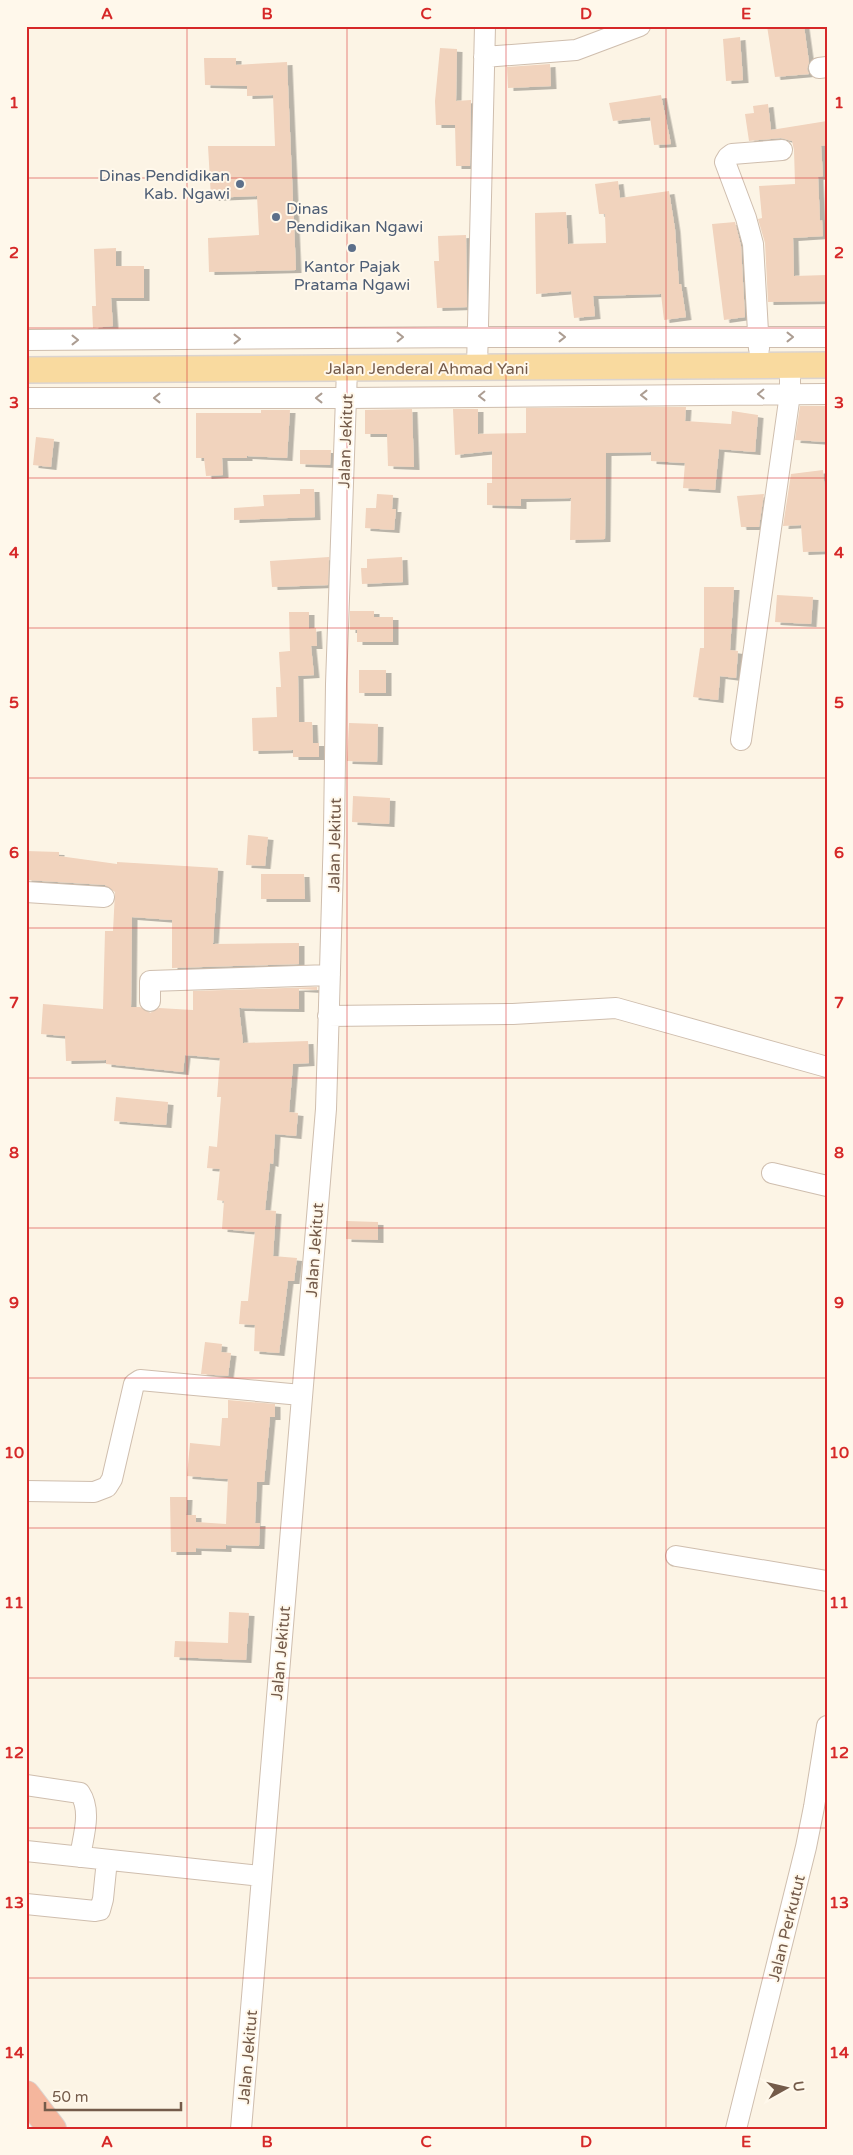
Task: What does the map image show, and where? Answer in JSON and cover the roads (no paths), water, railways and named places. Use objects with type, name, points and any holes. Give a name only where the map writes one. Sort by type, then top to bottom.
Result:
[{"type":"highway","points":[[26,2095],[52,2129]]},
{"type":"main road","name":"Jalan Jenderal Ahmad Yani","points":[[26,370],[827,365]]},
{"type":"street","points":[[478,368],[477,336],[485,26]]},
{"type":"street","points":[[484,58],[576,50],[640,26]]},
{"type":"street","points":[[759,366],[759,337],[750,232],[725,162],[732,154],[782,150]]},
{"type":"street","points":[[26,340],[477,336],[827,337]]},
{"type":"street","points":[[741,740],[790,394],[790,365]]},
{"type":"street","name":"Jalan Jekitut","points":[[241,2129],[301,1395],[309,1324],[318,1184],[326,1109],[336,684],[347,369]]},
{"type":"street","points":[[26,398],[346,398],[827,394]]},
{"type":"street","points":[[26,892],[104,897]]},
{"type":"street","points":[[150,1001],[150,981],[330,975]]},
{"type":"street","points":[[328,1016],[513,1014],[616,1008],[827,1067]]},
{"type":"street","points":[[772,1173],[827,1186]]},
{"type":"street","points":[[26,1491],[94,1492],[107,1487],[112,1479],[134,1384],[140,1380],[301,1395]]},
{"type":"street","points":[[676,1556],[827,1581]]},
{"type":"street","name":"Jalan Perkutut","points":[[736,2129],[806,1847],[827,1726]]},
{"type":"street","points":[[26,1785],[80,1793],[85,1801],[86,1810],[80,1857]]},
{"type":"street","points":[[26,1852],[261,1876]]},
{"type":"street","points":[[26,1904],[100,1910],[107,1860]]},
{"type":"place","name":"Dinas Pendidikan Kab. Ngawi","points":[[240,184]]},
{"type":"place","name":"Dinas Pendidikan Ngawi","points":[[276,217]]},
{"type":"place","name":"Kantor Pajak Pratama Ngawi","points":[[352,248]]}]
